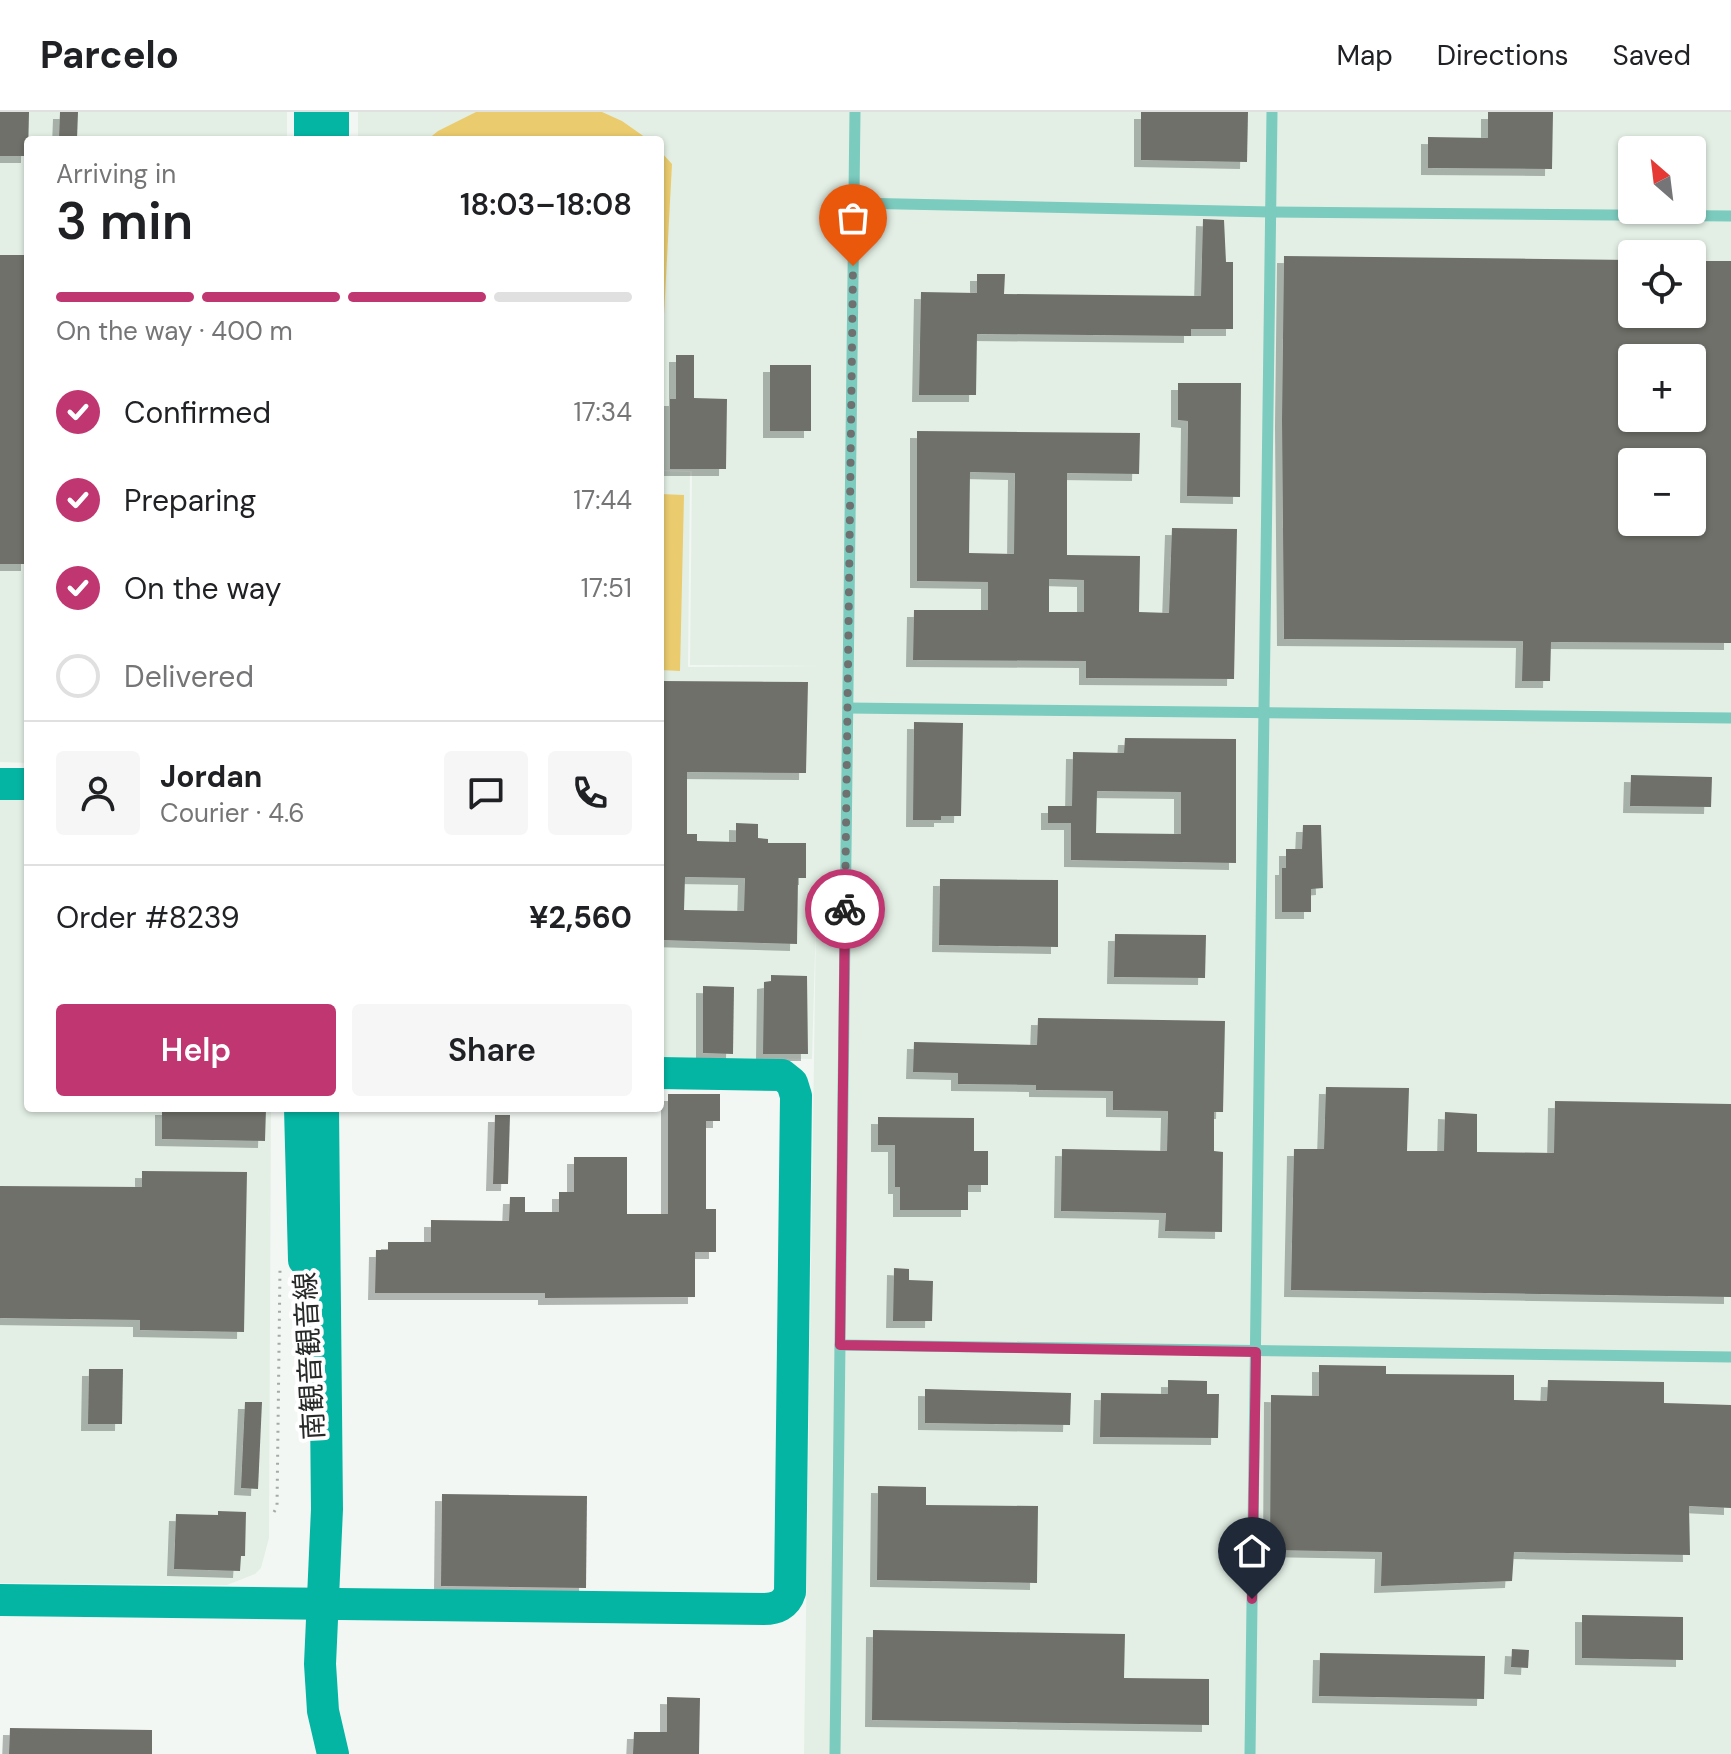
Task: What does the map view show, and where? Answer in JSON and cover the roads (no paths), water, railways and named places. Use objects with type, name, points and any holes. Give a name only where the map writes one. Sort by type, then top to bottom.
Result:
[{"type":"street","points":[[310,112],[310,136]]},
{"type":"street","points":[[333,112],[333,136]]},
{"type":"street","points":[[0,784],[24,784]]},
{"type":"street","points":[[0,1600],[778,1607],[789,1597],[796,1096],[792,1083],[782,1075],[664,1073]]},
{"type":"street","name":"南観音観音線","points":[[300,1112],[316,1575],[321,1603]]},
{"type":"street","name":"南観音観音線","points":[[323,1112],[327,1509],[326,1574],[321,1603],[321,1687],[333,1754]]},
{"type":"lane","points":[[835,1754],[855,112]]},
{"type":"lane","points":[[1250,1754],[1272,112]]},
{"type":"lane","points":[[854,203],[1271,212],[1731,216]]},
{"type":"lane","points":[[848,708],[1731,718]]},
{"type":"lane","points":[[840,1345],[1731,1357]]}]
